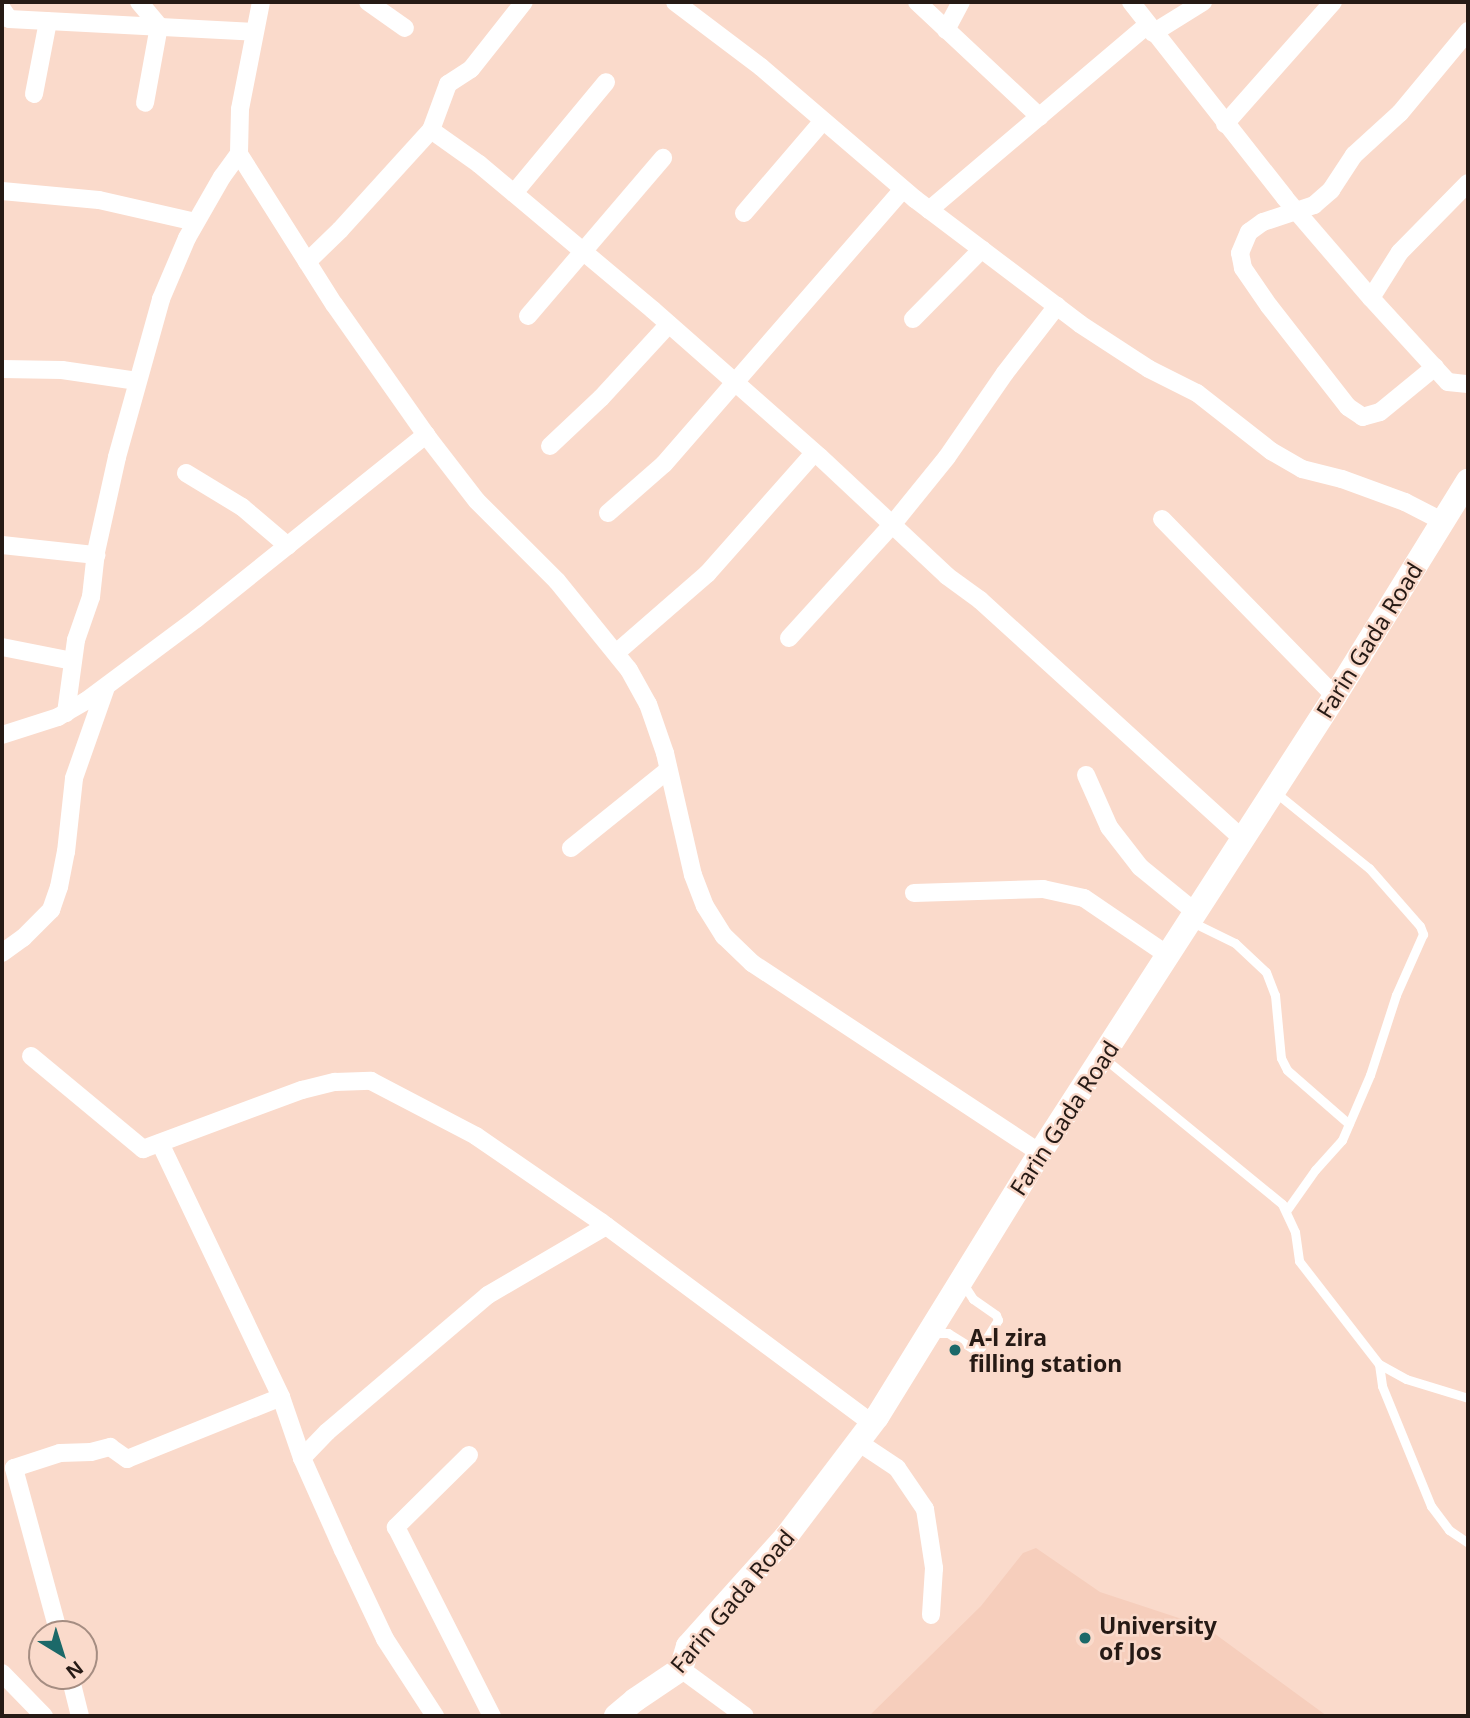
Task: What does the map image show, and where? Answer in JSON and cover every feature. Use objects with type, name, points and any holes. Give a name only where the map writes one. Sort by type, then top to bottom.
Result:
[{"type":"main road","name":"Farin Gada Road","points":[[616,1716],[681,1669],[688,1646],[785,1538],[865,1432],[1040,1153],[1103,1058],[1166,954],[1335,696],[1468,481]]},
{"type":"street","points":[[139,2],[159,26]]},
{"type":"street","points":[[66,712],[76,640],[91,597],[96,555],[137,381],[146,359],[161,299],[196,222],[239,154],[240,109],[261,2]]},
{"type":"street","points":[[368,2],[405,28]]},
{"type":"street","points":[[307,262],[340,230],[431,130],[448,84],[471,69],[524,2]]},
{"type":"street","points":[[675,2],[761,67],[903,190],[1057,306],[1149,369],[1196,393],[1271,451],[1302,469],[1342,479],[1405,502],[1442,521]]},
{"type":"street","points":[[917,2],[1040,117]]},
{"type":"street","points":[[946,30],[961,2]]},
{"type":"street","points":[[1131,2],[1225,124],[1371,298],[1447,382],[1468,384]]},
{"type":"street","points":[[929,210],[1150,29],[1203,2]]},
{"type":"street","points":[[1225,124],[1333,2]]},
{"type":"street","points":[[2,9],[9,19],[255,32]]},
{"type":"street","points":[[34,94],[48,21]]},
{"type":"street","points":[[145,103],[159,26]]},
{"type":"street","points":[[1434,367],[1381,412],[1363,417],[1348,407],[1243,268],[1240,253],[1249,232],[1262,222],[1314,205],[1331,190],[1354,155],[1400,113],[1468,31]]},
{"type":"street","points":[[514,192],[606,82]]},
{"type":"street","points":[[744,212],[822,122]]},
{"type":"street","points":[[431,130],[514,192],[669,324],[947,576],[981,600],[1243,839]]},
{"type":"street","points":[[239,154],[307,262],[426,435],[477,501],[557,581],[616,653],[648,704],[668,771],[693,875],[705,905],[724,936],[752,963],[1040,1153]]},
{"type":"street","points":[[528,316],[663,158]]},
{"type":"street","points":[[1371,298],[1400,252],[1468,183]]},
{"type":"street","points":[[608,513],[664,464],[903,190]]},
{"type":"street","points":[[2,191],[99,200],[196,222]]},
{"type":"street","points":[[913,319],[982,249]]},
{"type":"street","points":[[789,638],[892,525],[947,457],[1005,373],[1057,306]]},
{"type":"street","points":[[550,446],[601,398],[669,324]]},
{"type":"street","points":[[2,369],[62,370],[137,381]]},
{"type":"street","points":[[2,735],[31,728],[66,712],[106,687],[426,435]]},
{"type":"street","points":[[616,653],[707,574],[814,453]]},
{"type":"street","points":[[186,473],[242,507],[288,546]]},
{"type":"street","points":[[1162,519],[1335,696]]},
{"type":"street","points":[[2,545],[96,555]]},
{"type":"street","points":[[2,647],[73,661]]},
{"type":"street","points":[[2,953],[41,922],[55,899],[73,808],[74,778],[106,687]]},
{"type":"street","points":[[571,848],[668,771]]},
{"type":"street","points":[[1086,775],[1110,827],[1140,867],[1191,916]]},
{"type":"street","points":[[914,893],[1043,889],[1084,898],[1166,954]]},
{"type":"street","points":[[30,1056],[144,1149],[302,1090],[335,1082],[372,1081],[476,1136],[606,1226],[865,1432],[897,1468],[925,1509],[934,1568],[932,1615]]},
{"type":"street","points":[[160,1143],[281,1397],[302,1458],[386,1639],[435,1716]]},
{"type":"street","points":[[302,1458],[327,1432],[488,1295],[606,1226]]},
{"type":"street","points":[[55,1620],[14,1468],[60,1453],[91,1452],[110,1447],[127,1459],[281,1397]]},
{"type":"street","points":[[469,1455],[396,1527],[492,1716]]},
{"type":"street","points":[[681,1669],[745,1716]]},
{"type":"street","points":[[2,1673],[44,1716]]},
{"type":"street","points":[[74,1690],[80,1716]]},
{"type":"lane","points":[[1274,791],[1369,868],[1420,926],[1423,934],[1396,995],[1370,1075],[1342,1140],[1315,1170],[1286,1211]]},
{"type":"lane","points":[[1191,916],[1235,943],[1266,972],[1275,995],[1280,1058],[1287,1070],[1349,1124]]},
{"type":"lane","points":[[1103,1058],[1264,1187],[1286,1211],[1295,1232],[1299,1261],[1379,1364],[1406,1379],[1468,1398]]},
{"type":"lane","points":[[929,1333],[948,1333],[976,1349],[981,1347],[995,1325],[996,1315],[973,1299],[962,1280]]},
{"type":"lane","points":[[1379,1364],[1382,1386],[1431,1506],[1449,1530],[1468,1543]]},
{"type":"shaded area","name":"University of Jos","points":[[1036,1548],[1100,1592],[1211,1631],[1327,1716],[869,1716],[981,1606],[1023,1553]]},
{"type":"place","name":"A-l zira filling station","points":[[955,1350]]},
{"type":"place","name":"University of Jos","points":[[1085,1638]]}]
